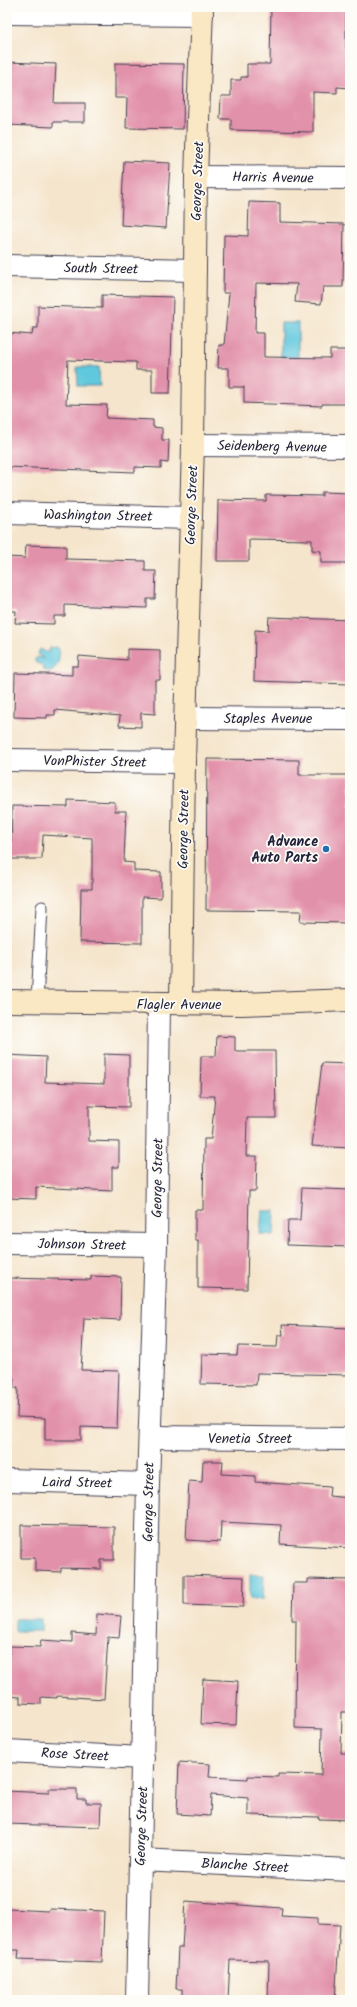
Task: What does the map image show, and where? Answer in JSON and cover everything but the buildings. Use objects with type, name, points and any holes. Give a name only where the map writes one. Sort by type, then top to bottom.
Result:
[{"type":"street","points":[[7,12],[202,11]]},
{"type":"street","name":"George Street","points":[[181,1003],[184,762],[193,445],[196,177],[202,11]]},
{"type":"street","name":"Harris Avenue","points":[[196,177],[350,178]]},
{"type":"street","name":"South Street","points":[[7,266],[195,270]]},
{"type":"street","name":"Seidenberg Avenue","points":[[193,445],[350,446]]},
{"type":"street","name":"Washington Street","points":[[7,513],[190,518]]},
{"type":"street","name":"Staples Avenue","points":[[186,718],[350,719]]},
{"type":"street","name":"VonPhister Street","points":[[7,760],[184,762]]},
{"type":"street","name":"Flagler Avenue","points":[[7,1001],[242,1004],[350,1000]]},
{"type":"street","name":"George Street","points":[[137,2000],[148,1484],[156,1245],[159,1004]]},
{"type":"street","name":"Johnson Street","points":[[7,1243],[156,1245]]},
{"type":"street","name":"Venetia Street","points":[[150,1437],[350,1438]]},
{"type":"street","name":"Laird Street","points":[[7,1480],[148,1484]]},
{"type":"street","name":"Rose Street","points":[[7,1751],[143,1758]]},
{"type":"street","name":"Blanche Street","points":[[140,1860],[350,1870]]},
{"type":"lane","points":[[38,1002],[42,907]]},
{"type":"water","points":[[281,323],[298,323],[298,357],[281,357]]},
{"type":"water","points":[[77,367],[99,367],[100,386],[78,386]]},
{"type":"water","points":[[57,647],[60,651],[58,664],[52,671],[46,671],[42,668],[44,666],[35,662],[35,659],[38,657],[44,659],[38,654],[40,649],[48,653],[50,648]]},
{"type":"water","points":[[262,1211],[275,1211],[274,1235],[260,1234]]},
{"type":"water","points":[[250,1575],[264,1575],[263,1599],[250,1599]]},
{"type":"water","points":[[15,1619],[41,1619],[41,1631],[15,1631]]},
{"type":"place","name":"Advance Auto Parts","points":[[326,849]]}]
